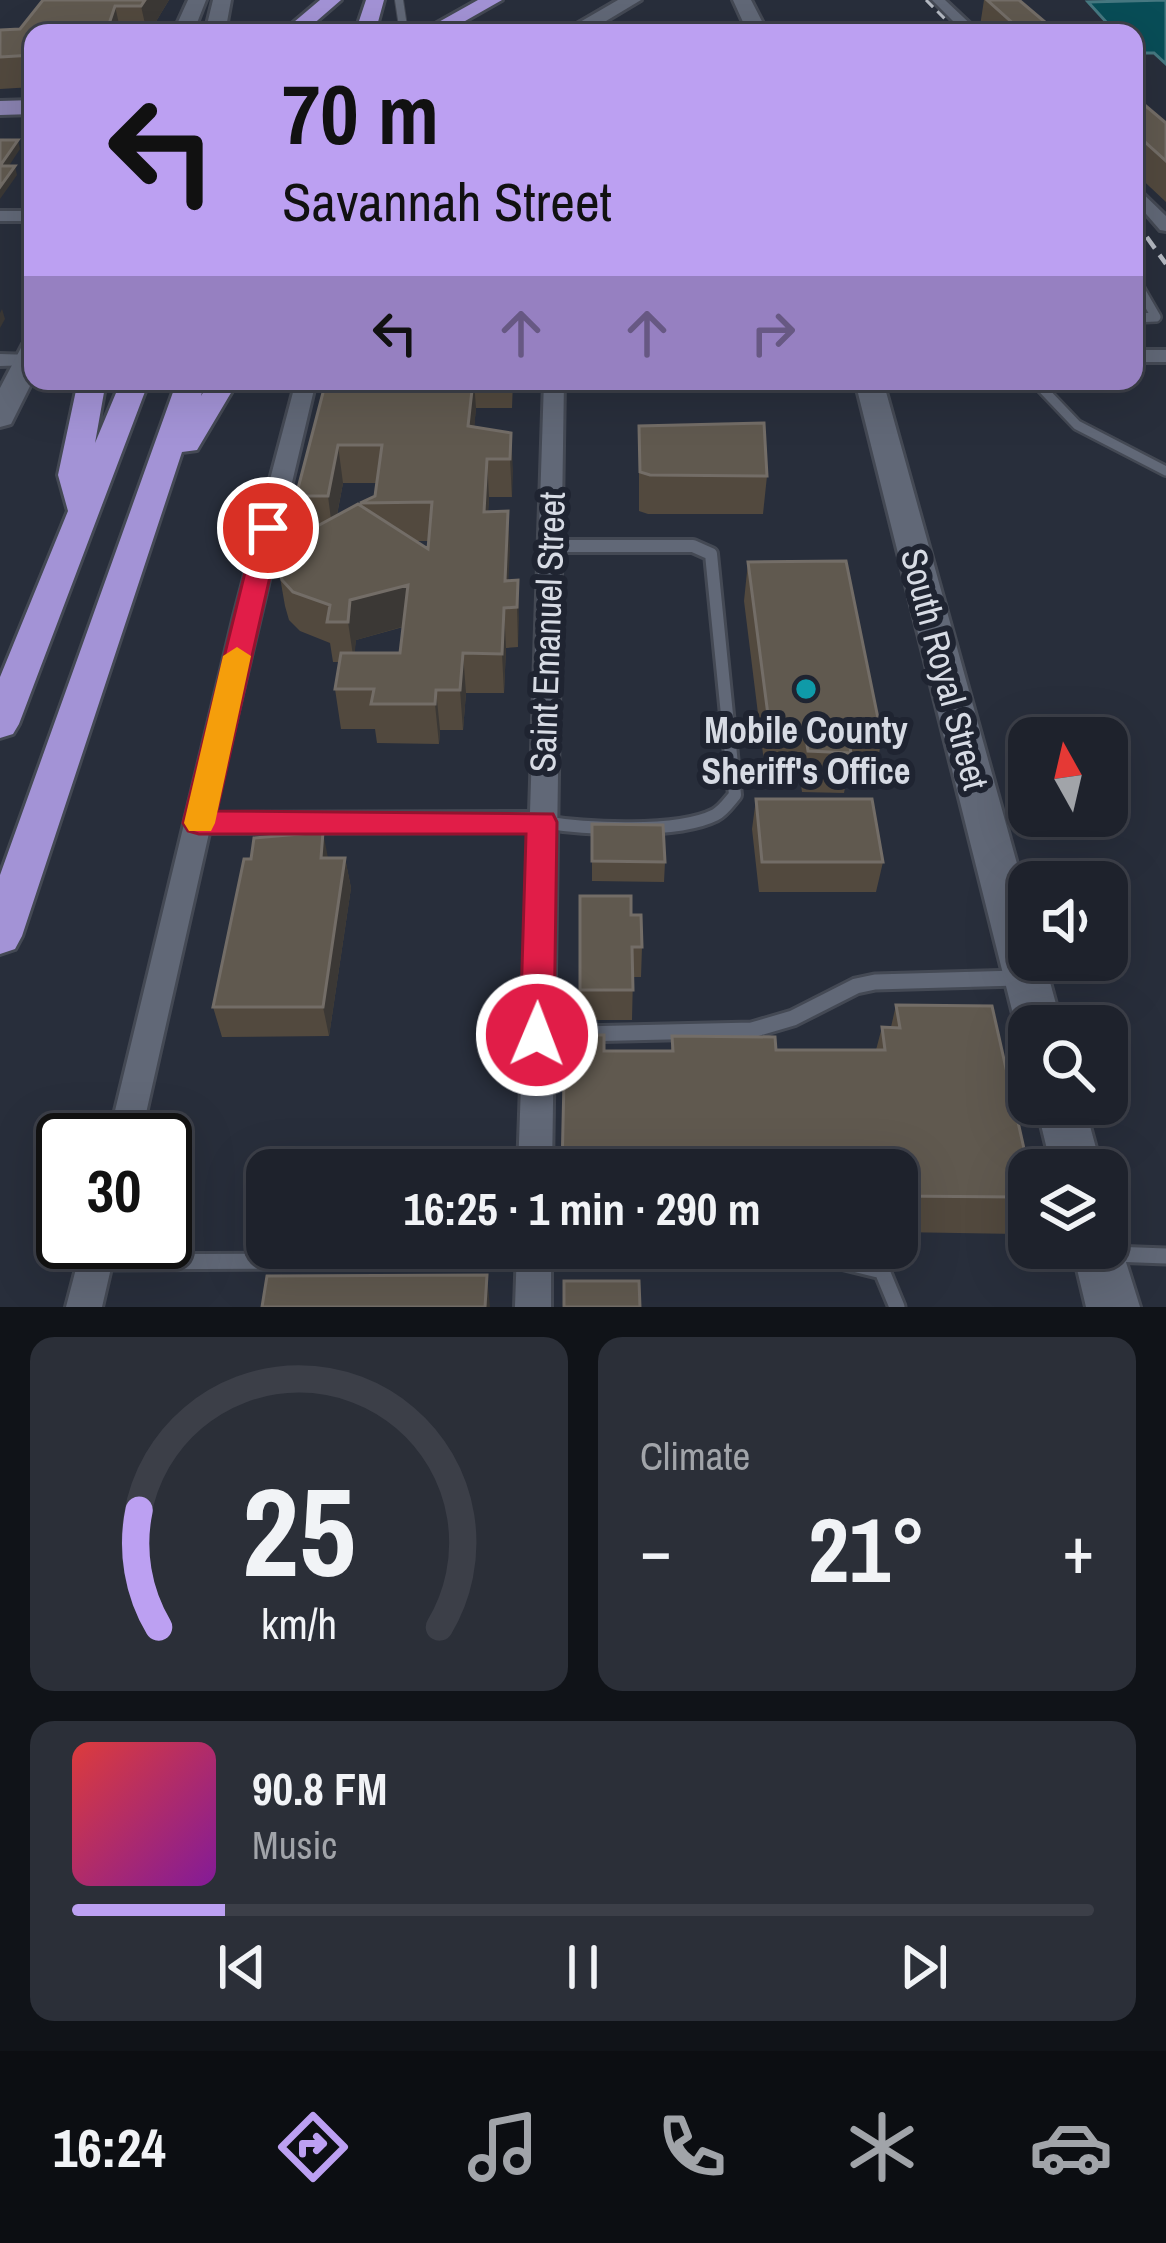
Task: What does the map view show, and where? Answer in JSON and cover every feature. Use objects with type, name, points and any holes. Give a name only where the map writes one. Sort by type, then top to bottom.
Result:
[{"type":"highway","points":[[288,24],[332,0]]},
{"type":"highway","points":[[446,24],[493,0]]},
{"type":"highway","points":[[83,515],[74,475],[90,390]]},
{"type":"highway","points":[[0,724],[132,390]]},
{"type":"highway","points":[[0,936],[188,390]]},
{"type":"highway","points":[[144,521],[219,390]]},
{"type":"street","points":[[558,24],[602,0]]},
{"type":"street","points":[[588,24],[632,0]]},
{"type":"street","points":[[938,0],[963,24]]},
{"type":"street","points":[[0,418],[20,357]]},
{"type":"street","points":[[130,1113],[304,390]]},
{"type":"street","name":"Saint Emanuel Street","points":[[535,1149],[554,390]]},
{"type":"street","name":"South Royal Street","points":[[871,390],[1008,906]]},
{"type":"street","points":[[199,823],[542,822]]},
{"type":"street","points":[[84,1307],[94,1269]]},
{"type":"street","points":[[533,1307],[534,1269]]},
{"type":"street","points":[[1103,1269],[1113,1307]]},
{"type":"lane","points":[[1143,295],[1156,317],[1143,317]]},
{"type":"lane","points":[[1044,390],[1077,425],[1166,471]]},
{"type":"lane","points":[[542,822],[567,828],[694,821],[718,814],[735,795],[711,554],[693,546],[550,546]]},
{"type":"lane","points":[[537,1035],[752,1030],[793,1018],[875,982],[1008,978]]},
{"type":"lane","points":[[192,1252],[246,1253]]},
{"type":"lane","points":[[1128,1253],[1166,1256]]},
{"type":"lane","points":[[874,1269],[882,1271],[897,1307]]},
{"type":"water","points":[[1166,0],[1166,64],[1154,53],[1143,53],[1143,24],[1108,24],[1088,2]]},
{"type":"building","points":[[43,0],[145,0],[141,6],[115,6],[109,24],[24,24],[24,56],[0,57],[0,30],[20,29]]},
{"type":"building","points":[[987,0],[1019,0],[1047,24],[1014,24]]},
{"type":"building","points":[[1143,104],[1166,123],[1166,161],[1143,140]]},
{"type":"building","points":[[0,140],[18,140],[0,166]]},
{"type":"building","points":[[0,166],[15,166],[0,187]]},
{"type":"building","points":[[324,390],[472,390],[468,426],[511,433],[510,459],[487,459],[484,512],[508,511],[505,581],[518,580],[517,607],[504,608],[502,654],[463,653],[460,690],[436,690],[435,704],[371,704],[374,689],[335,689],[341,653],[400,653],[408,585],[350,600],[348,622],[327,622],[330,605],[293,592],[282,580],[278,566],[288,542],[358,504],[428,549],[432,502],[360,503],[375,496],[382,445],[338,445],[328,496],[296,496]]},
{"type":"building","points":[[764,423],[767,476],[640,472],[639,426]]},
{"type":"building","name":"Mobile County Sheriff's Office","points":[[846,561],[882,738],[848,737],[851,753],[808,751],[806,738],[771,738],[748,562]]},
{"type":"building","points":[[756,799],[872,799],[883,862],[762,862]]},
{"type":"building","points":[[592,824],[663,825],[665,862],[592,861]]},
{"type":"building","points":[[323,832],[321,858],[345,858],[323,1007],[213,1007],[244,859],[251,859],[254,838]]},
{"type":"building","points":[[580,896],[631,896],[631,915],[641,915],[642,947],[632,947],[633,990],[580,990]]},
{"type":"building","points":[[896,1005],[992,1006],[1008,1077],[1008,1125],[1019,1125],[1024,1149],[1008,1149],[1008,1197],[918,1196],[918,1149],[562,1149],[565,1035],[604,1035],[604,1051],[673,1051],[672,1036],[775,1037],[776,1050],[885,1050],[882,1027],[900,1028]]},
{"type":"building","points":[[487,1275],[485,1307],[262,1307],[267,1276]]},
{"type":"building","points":[[564,1281],[639,1281],[640,1307],[564,1307]]},
{"type":"railway","points":[[926,0],[950,24]]},
{"type":"railway","points":[[1143,232],[1166,264]]},
{"type":"slow traffic","points":[[200,823],[237,656]]},
{"type":"place","name":"Mobile County Sheriff's Office","points":[[806,689]]},
{"type":"route","points":[[268,528],[199,823],[542,822],[537,1035]]}]
